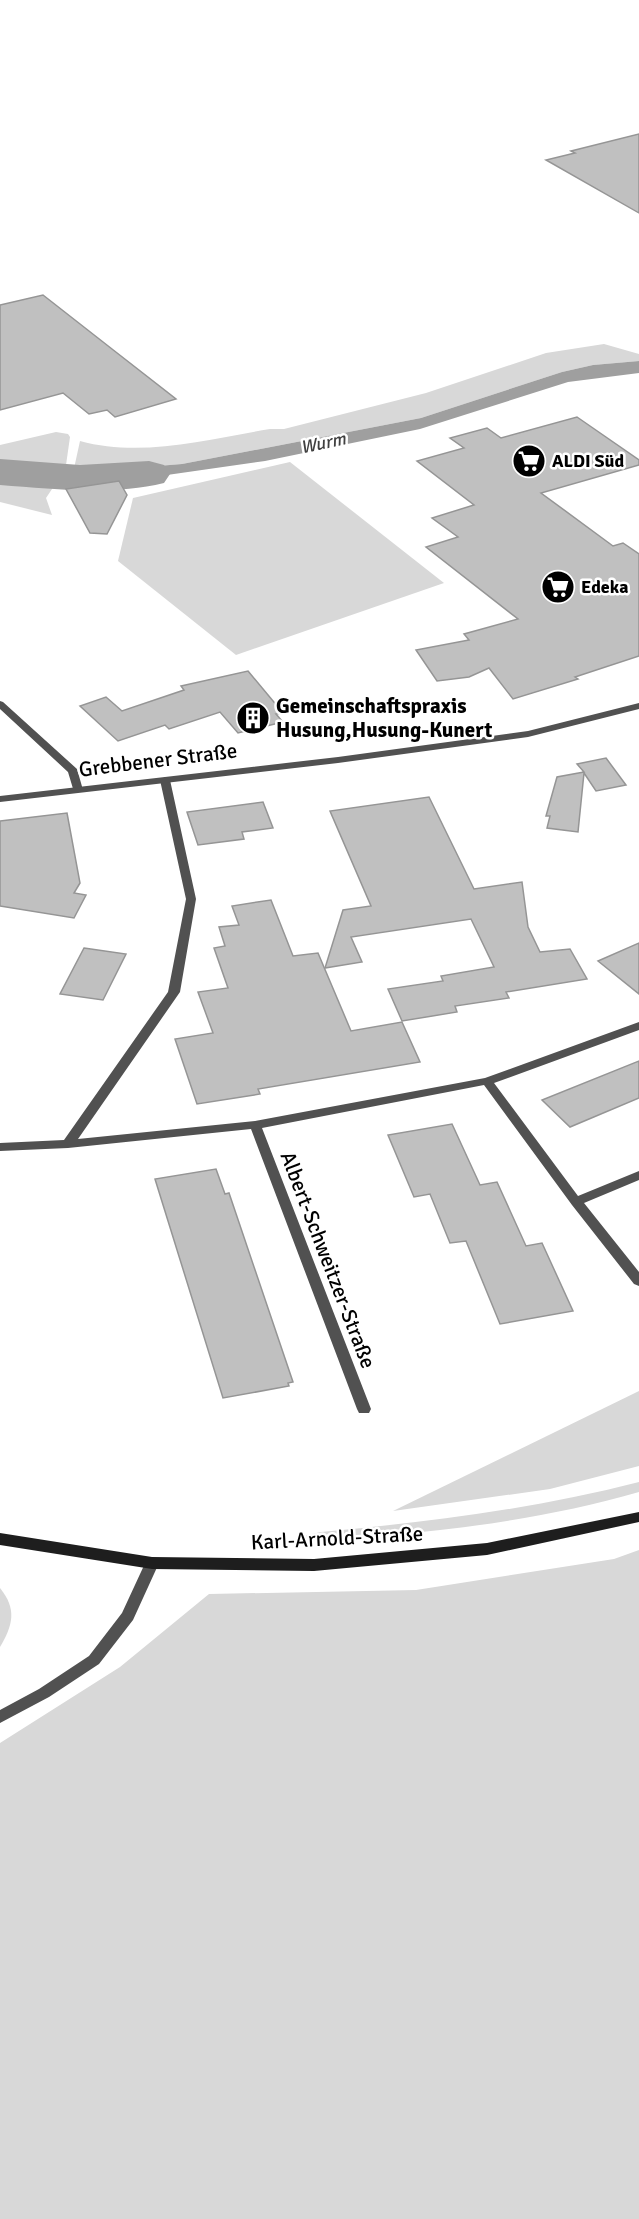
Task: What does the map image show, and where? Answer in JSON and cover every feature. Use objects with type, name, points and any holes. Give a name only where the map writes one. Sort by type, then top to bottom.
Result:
[{"type":"main road","name":"Karl-Arnold-Straße","points":[[0,1539],[152,1563],[314,1565],[487,1549],[639,1516]]},
{"type":"street","points":[[0,704],[73,771],[78,790]]},
{"type":"street","name":"Grebbener Straße","points":[[0,799],[528,734],[639,706]]},
{"type":"street","points":[[68,1144],[174,992],[191,899],[165,780]]},
{"type":"street","name":"Albert-Schweitzer-Straße","points":[[0,1147],[68,1144],[255,1125],[487,1081],[639,1026]]},
{"type":"street","points":[[487,1081],[576,1202],[639,1281]]},
{"type":"street","name":"Albert-Schweitzer-Straße","points":[[255,1125],[364,1409]]},
{"type":"street","points":[[576,1202],[639,1175]]},
{"type":"street","points":[[0,1717],[44,1694],[94,1660],[128,1616],[152,1563]]},
{"type":"shaded area","points":[[604,344],[639,354],[639,361],[593,365],[562,372],[421,418],[182,464],[73,473],[80,441],[103,446],[151,447],[199,442],[270,429],[284,429],[426,393],[546,353]]},
{"type":"shaded area","points":[[56,432],[68,434],[70,437],[65,472],[19,470],[0,466],[0,445]]},
{"type":"shaded area","points":[[290,462],[444,583],[236,655],[118,561],[133,498]]},
{"type":"shaded area","points":[[0,477],[56,483],[46,498],[52,515],[0,502]]},
{"type":"shaded area","points":[[639,1391],[639,1466],[550,1489],[393,1511]]},
{"type":"shaded area","points":[[639,1482],[639,1492],[513,1520],[428,1531],[299,1541],[307,1535],[321,1532],[401,1524],[521,1507]]},
{"type":"shaded area","points":[[639,1550],[639,2219],[0,2219],[0,1743],[120,1667],[209,1594],[416,1590],[614,1559]]},
{"type":"shaded area","points":[[0,1588],[9,1603],[11,1617],[8,1631],[0,1647]]},
{"type":"water","points":[[639,361],[639,373],[568,382],[420,429],[265,461],[160,476],[64,484],[73,473],[182,464],[421,418],[562,372],[593,365]]},
{"type":"water","points":[[0,466],[19,470],[65,472],[56,483],[0,477]]},
{"type":"building","points":[[639,134],[639,213],[546,160],[575,153],[571,151]]},
{"type":"building","points":[[43,295],[176,399],[115,417],[107,410],[89,414],[63,393],[0,410],[0,305]]},
{"type":"building","points":[[577,417],[639,460],[639,465],[541,493],[613,546],[623,543],[639,554],[639,656],[575,677],[578,679],[513,699],[489,668],[469,677],[437,681],[416,650],[469,640],[464,634],[518,619],[426,547],[458,537],[432,518],[474,505],[417,461],[464,448],[450,438],[487,428],[501,438]]},
{"type":"building","points":[[119,481],[127,495],[107,534],[90,533],[66,489]]},
{"type":"building","points":[[248,671],[283,713],[276,714],[283,722],[238,733],[220,712],[169,729],[165,725],[118,741],[80,706],[106,697],[122,711],[184,690],[181,686]]},
{"type":"building","points":[[606,758],[626,785],[596,791],[584,773],[578,832],[547,828],[550,816],[546,816],[557,777],[584,772],[577,764]]},
{"type":"building","points":[[429,797],[474,889],[522,882],[528,927],[540,952],[570,949],[587,979],[506,992],[509,998],[455,1006],[457,1012],[402,1021],[388,989],[443,981],[441,976],[494,967],[471,919],[351,937],[362,962],[325,968],[343,910],[371,906],[330,811]]},
{"type":"building","points":[[263,802],[273,828],[242,832],[244,839],[198,845],[187,812]]},
{"type":"building","points":[[67,813],[80,883],[74,893],[86,895],[74,918],[0,906],[0,821]]},
{"type":"building","points":[[271,900],[293,956],[318,953],[351,1031],[402,1022],[420,1062],[258,1089],[260,1094],[197,1104],[175,1039],[213,1033],[198,992],[228,988],[214,948],[225,946],[219,927],[239,925],[232,906]]},
{"type":"building","points":[[639,943],[639,994],[598,961]]},
{"type":"building","points":[[84,948],[126,954],[103,1000],[60,994]]},
{"type":"building","points":[[639,1061],[639,1098],[570,1127],[542,1100]]},
{"type":"building","points":[[452,1124],[480,1185],[497,1182],[526,1246],[542,1243],[573,1311],[500,1324],[466,1241],[450,1243],[430,1194],[414,1197],[388,1135]]},
{"type":"building","points":[[216,1169],[225,1194],[229,1193],[293,1382],[288,1383],[289,1386],[223,1398],[155,1179]]},
{"type":"waterway","name":"Wurm","points":[[0,472],[80,478],[149,474]]},
{"type":"place","name":"ALDI Süd","points":[[529,461]]},
{"type":"place","name":"Edeka","points":[[558,587]]},
{"type":"place","name":"Gemeinschaftspraxis Husung,Husung-Kunert","points":[[253,718]]}]
